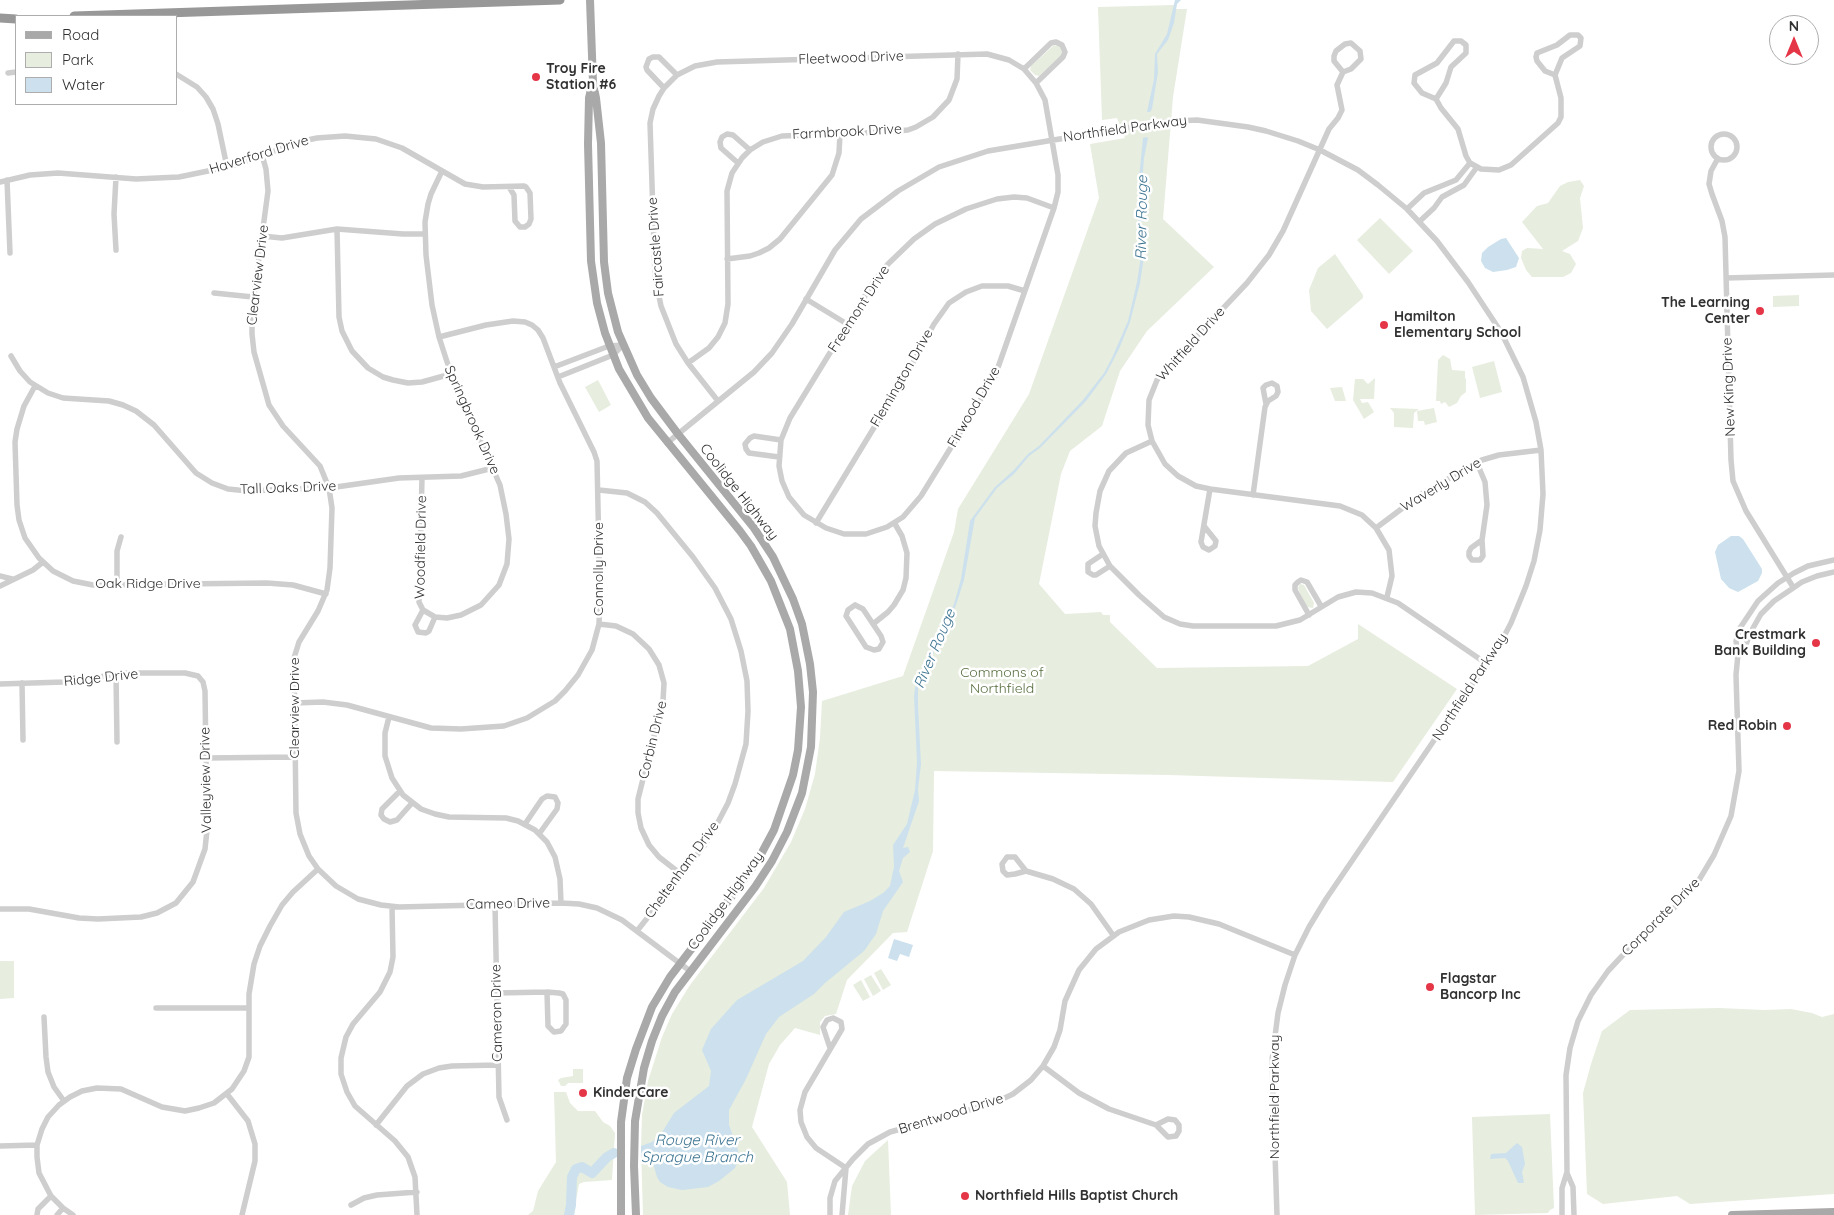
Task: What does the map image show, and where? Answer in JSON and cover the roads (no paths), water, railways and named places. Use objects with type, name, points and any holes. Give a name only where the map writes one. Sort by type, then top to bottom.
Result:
[{"type":"highway","points":[[104,15],[560,0]]},
{"type":"highway","points":[[0,18],[15,18]]},
{"type":"main road","name":"Coolidge Highway","points":[[590,0],[593,83],[601,143],[606,277],[611,306],[623,345],[641,383],[678,434],[754,528],[782,574],[803,629],[814,692],[811,747],[802,793],[787,832],[772,861],[755,887],[675,992],[662,1016],[644,1068],[635,1120],[634,1185],[636,1215]]},
{"type":"main road","name":"Coolidge Highway","points":[[593,83],[589,98],[588,144],[591,261],[597,303],[609,346],[636,400],[668,443],[740,531],[771,581],[790,629],[798,671],[801,708],[798,750],[793,774],[774,830],[759,858],[741,884],[679,963],[659,993],[645,1022],[627,1078],[621,1122],[621,1215]]},
{"type":"main road","points":[[621,1162],[625,1168],[634,1166]]},
{"type":"main road","points":[[621,1181],[624,1179],[630,1180],[634,1185]]},
{"type":"main road","points":[[1732,1215],[1834,1212]]},
{"type":"street","points":[[1436,99],[1446,83],[1451,68],[1466,53],[1466,45],[1461,41],[1454,41],[1441,59],[1432,67],[1418,73],[1414,78],[1414,84],[1422,93],[1436,99],[1460,132],[1466,156],[1473,165],[1492,170],[1506,168],[1555,128],[1561,117],[1562,98],[1554,75],[1545,70],[1537,61],[1537,52],[1555,46],[1570,35],[1578,35],[1581,38],[1580,46],[1562,58],[1554,75]]},
{"type":"street","points":[[1024,69],[1051,44],[1056,42],[1062,44],[1065,52],[1063,57],[1036,82]]},
{"type":"street","name":"Whitfield Drive","points":[[1343,72],[1334,61],[1334,56],[1336,51],[1345,44],[1351,43],[1360,51],[1361,59],[1351,69],[1343,72],[1338,85],[1342,110],[1329,129],[1286,224],[1269,255],[1247,283],[1156,380],[1149,400],[1149,430],[1159,456],[1178,476],[1196,486],[1340,506],[1362,515],[1376,528],[1386,543],[1392,563],[1392,576],[1387,597]]},
{"type":"street","name":"Fleetwood Drive","points":[[671,81],[677,75],[695,66],[717,62],[958,54],[995,55],[1009,60],[1024,69],[1036,82],[1045,100],[1052,139]]},
{"type":"street","name":"Farmbrook Drive","points":[[688,363],[708,348],[718,337],[725,323],[728,304],[727,191],[732,173],[738,163],[750,150],[763,142],[782,136],[908,130],[933,117],[945,106],[953,92],[958,72],[958,54]]},
{"type":"street","points":[[664,88],[646,67],[649,59],[659,57],[677,75]]},
{"type":"street","points":[[8,73],[15,72]]},
{"type":"street","points":[[178,75],[197,87],[213,109],[227,167]]},
{"type":"street","name":"Faircastle Drive","points":[[671,81],[664,88],[656,102],[650,123],[657,292],[665,321],[676,344],[718,402]]},
{"type":"street","name":"Northfield Parkway","points":[[668,443],[754,372],[772,353],[784,338],[835,250],[861,219],[898,191],[939,167],[988,151],[1162,122],[1197,120],[1266,131],[1320,150],[1364,174],[1407,209],[1441,245],[1468,282],[1511,351],[1528,391],[1541,450],[1543,505],[1540,530],[1534,561],[1514,617],[1487,664],[1326,899],[1309,927],[1296,955],[1282,997],[1273,1046],[1276,1215]]},
{"type":"street","points":[[738,163],[721,148],[720,142],[722,137],[727,134],[733,135],[750,150]]},
{"type":"street","points":[[727,259],[759,253],[774,244],[786,232],[832,175],[839,153],[840,134]]},
{"type":"street","points":[[1722,134],[1731,136],[1736,142],[1736,153],[1727,160],[1717,160],[1711,153],[1712,140],[1722,134]]},
{"type":"street","name":"Haverford Drive","points":[[0,182],[30,175],[58,172],[151,179],[179,177],[227,167],[310,139],[332,136],[355,136],[394,144],[421,157],[458,181],[474,186],[524,186],[529,190],[531,219],[525,227],[520,227],[515,222],[514,195],[508,187]]},
{"type":"street","name":"Firwood Drive","points":[[816,523],[835,532],[851,534],[872,532],[894,524],[904,517],[915,506],[995,376],[1054,208],[1059,187],[1052,139]]},
{"type":"street","name":"Clearview Drive","points":[[262,155],[268,184],[253,297],[251,324],[253,344],[267,398],[278,420],[320,466],[329,488],[332,508],[330,574],[326,594],[318,611],[301,637],[296,649],[294,666],[298,827],[306,849],[318,869]]},
{"type":"street","name":"New King Drive","points":[[1717,160],[1711,171],[1709,184],[1723,225],[1733,481],[1746,511],[1793,587]]},
{"type":"street","points":[[1407,209],[1424,194],[1458,178],[1473,165]]},
{"type":"street","points":[[1420,221],[1433,210],[1442,197],[1464,185],[1473,165]]},
{"type":"street","name":"Springbrook Drive","points":[[435,617],[452,617],[475,609],[488,599],[502,579],[507,564],[508,531],[504,499],[494,468],[451,374],[439,337],[428,279],[425,234],[428,204],[434,186],[442,171]]},
{"type":"street","points":[[116,177],[114,214],[116,250]]},
{"type":"street","points":[[7,180],[10,253]]},
{"type":"street","name":"Freemont Drive","points":[[816,523],[800,511],[782,482],[778,457],[781,440],[790,418],[874,281],[888,264],[914,239],[942,220],[974,206],[1006,198],[1027,198],[1054,208]]},
{"type":"street","points":[[337,229],[340,317],[342,331],[352,351],[368,368],[383,377],[393,380],[408,383],[422,382],[451,374]]},
{"type":"street","points":[[262,236],[282,238],[337,229],[425,234]]},
{"type":"street","points":[[1726,278],[1834,275]]},
{"type":"street","name":"Flemington Drive","points":[[816,523],[909,370],[934,324],[949,303],[982,286],[1008,286],[1024,291]]},
{"type":"street","points":[[214,293],[253,297]]},
{"type":"street","points":[[806,299],[847,324]]},
{"type":"street","name":"Connolly Drive","points":[[294,703],[339,704],[419,726],[446,729],[498,727],[527,718],[551,704],[572,684],[588,658],[599,624],[597,461],[540,333],[536,327],[525,322],[493,323],[439,337]]},
{"type":"street","points":[[554,367],[609,346],[623,345]]},
{"type":"street","points":[[558,377],[613,356],[623,345]]},
{"type":"street","name":"Tall Oaks Drive","points":[[10,356],[20,371],[35,386],[48,393],[63,398],[109,401],[136,411],[154,425],[196,473],[221,487],[242,490],[329,488],[361,485],[399,478],[461,476],[494,468]]},
{"type":"street","name":"Oak Ridge Drive","points":[[35,386],[24,406],[15,442],[19,520],[25,538],[43,562],[60,575],[73,581],[93,585],[267,583],[293,585],[326,594]]},
{"type":"street","points":[[1253,495],[1266,404]]},
{"type":"street","points":[[778,457],[750,453],[746,449],[746,444],[754,436],[781,440]]},
{"type":"street","points":[[1152,441],[1132,450],[1121,458],[1109,471],[1103,481],[1095,520],[1097,539],[1110,566],[1158,613],[1180,624],[1200,627],[1276,626],[1292,623],[1338,597],[1356,592],[1372,593],[1387,597],[1398,603],[1487,664]]},
{"type":"street","name":"Waverly Drive","points":[[1376,528],[1420,495],[1477,463],[1490,457],[1541,450]]},
{"type":"street","points":[[1477,463],[1484,482],[1487,498],[1482,540]]},
{"type":"street","name":"Woodfield Drive","points":[[422,478],[418,596],[424,612]]},
{"type":"street","points":[[1204,526],[1210,489]]},
{"type":"street","name":"Cheltenham Drive","points":[[598,490],[627,493],[645,502],[657,513],[693,557],[715,588],[735,630],[743,660],[748,701],[746,744],[735,784],[716,826],[682,875],[637,931]]},
{"type":"street","points":[[873,624],[894,605],[903,590],[906,578],[907,553],[902,536],[894,524]]},
{"type":"street","points":[[117,585],[117,550],[121,537]]},
{"type":"street","points":[[1103,554],[1088,564],[1088,572],[1096,575],[1110,566]]},
{"type":"street","name":"Corporate Drive","points":[[1562,1215],[1562,1188],[1567,1172],[1566,1075],[1572,1039],[1582,1013],[1596,987],[1608,971],[1696,885],[1714,855],[1728,823],[1735,800],[1739,771],[1736,675],[1738,654],[1736,641],[1747,616],[1764,595],[1786,577],[1808,566],[1834,560]]},
{"type":"street","points":[[0,586],[33,570],[43,562]]},
{"type":"street","name":"Corporate Drive","points":[[1738,654],[1768,607],[1793,587],[1810,578],[1834,572]]},
{"type":"street","points":[[0,576],[12,579]]},
{"type":"street","points":[[1309,615],[1295,590],[1295,585],[1298,582],[1301,580],[1307,582],[1321,606]]},
{"type":"street","points":[[854,605],[861,607],[873,624],[882,636],[883,642],[879,649],[874,650],[868,649],[864,645],[846,616],[848,610],[854,605]]},
{"type":"street","points":[[424,612],[435,617],[429,631],[426,633],[418,632],[415,625],[424,612]]},
{"type":"street","points":[[1747,616],[1757,622]]},
{"type":"street","name":"Corbin Drive","points":[[599,624],[623,629],[639,639],[652,653],[661,671],[664,688],[663,702],[640,791],[638,813],[643,834],[649,845],[659,857],[682,875]]},
{"type":"street","name":"Ridge Drive","points":[[0,684],[64,682],[116,674],[191,673],[201,679]]},
{"type":"street","points":[[116,674],[117,742]]},
{"type":"street","name":"Valleyview Drive","points":[[0,909],[29,910],[79,918],[122,918],[153,915],[176,902],[192,882],[205,848],[207,830],[205,691],[201,679]]},
{"type":"street","points":[[22,683],[23,740]]},
{"type":"street","points":[[390,717],[385,733],[385,756],[392,778],[400,791],[412,803],[428,812],[442,816],[498,817],[512,819],[525,824],[547,842],[556,857],[560,879],[561,903]]},
{"type":"street","points":[[206,758],[295,757]]},
{"type":"street","points":[[400,791],[382,809],[381,814],[384,819],[390,822],[396,820],[412,803]]},
{"type":"street","points":[[525,824],[542,799],[547,796],[554,797],[558,803],[557,808],[539,834]]},
{"type":"street","points":[[73,1215],[51,1196],[39,1173],[38,1145],[45,1122],[64,1101],[89,1089],[113,1088],[128,1092],[162,1107],[185,1110],[207,1106],[227,1094],[241,1078],[249,1057],[249,1008],[254,964],[266,932],[287,899],[318,869]]},
{"type":"street","name":"Cameo Drive","points":[[318,869],[336,886],[352,896],[372,904],[392,907],[561,903],[585,905],[622,920],[690,971]]},
{"type":"street","points":[[1026,870],[1062,883],[1079,893],[1092,904],[1113,935]]},
{"type":"street","name":"Cameron Drive","points":[[495,904],[499,1097],[507,1120]]},
{"type":"street","points":[[392,907],[393,957],[390,972],[380,992],[350,1030],[342,1048],[341,1074],[347,1092],[355,1106],[395,1141],[408,1157],[415,1177],[418,1215]]},
{"type":"street","name":"Brentwood Drive","points":[[830,1215],[835,1181],[861,1150],[882,1135],[1001,1100],[1021,1088],[1043,1066],[1056,1042],[1066,1001],[1076,976],[1092,954],[1113,935],[1149,920],[1166,917],[1190,917],[1219,924],[1296,955]]},
{"type":"street","points":[[497,994],[547,992],[561,993],[566,1000],[566,1024],[561,1031],[554,1032],[548,1026],[547,992]]},
{"type":"street","points":[[156,1008],[249,1008]]},
{"type":"street","points":[[44,1017],[48,1072],[54,1087],[64,1101]]},
{"type":"street","points":[[830,1048],[823,1027],[827,1020],[833,1018],[841,1022],[842,1029],[804,1092],[801,1104],[801,1122],[807,1137],[816,1148],[846,1168],[842,1215]]},
{"type":"street","points":[[376,1125],[407,1086],[423,1074],[439,1068],[452,1066],[498,1065]]},
{"type":"street","points":[[1043,1066],[1079,1093],[1100,1105],[1156,1125]]},
{"type":"street","points":[[227,1094],[248,1121],[255,1144],[255,1160],[242,1215]]},
{"type":"street","points":[[0,1146],[38,1145]]},
{"type":"street","name":"Corporate Drive","points":[[1567,1172],[1573,1187],[1574,1215]]},
{"type":"street","points":[[351,1205],[364,1198],[377,1195],[416,1192]]},
{"type":"street","points":[[37,1215],[38,1209],[51,1196]]},
{"type":"street","points":[[57,1215],[63,1208]]},
{"type":"water","points":[[1175,0],[1181,0],[1177,4],[1174,23],[1168,40],[1157,54],[1158,72],[1152,109],[1150,112],[1147,112],[1154,79],[1155,54],[1167,34]]},
{"type":"water","name":"Rouge River Sprague Branch","points":[[1143,138],[1148,138],[1144,158],[1140,211],[1145,250],[1140,283],[1130,322],[1119,349],[1106,374],[1086,401],[1040,448],[1029,456],[1014,474],[997,488],[975,518],[964,580],[956,605],[918,689],[921,764],[918,789],[919,801],[903,848],[908,847],[910,852],[903,858],[899,871],[903,882],[883,911],[876,934],[864,951],[814,994],[779,1017],[766,1034],[746,1079],[729,1110],[729,1125],[739,1158],[735,1168],[708,1187],[682,1190],[668,1187],[660,1182],[657,1177],[652,1160],[641,1156],[641,1146],[652,1142],[661,1134],[674,1113],[709,1086],[711,1071],[702,1050],[711,1029],[737,1000],[803,961],[826,937],[844,912],[870,901],[890,886],[894,867],[893,845],[907,824],[915,790],[917,762],[915,688],[954,604],[961,579],[970,521],[995,487],[1028,454],[1039,446],[1083,400],[1104,373],[1128,321],[1142,250],[1138,225],[1138,188]]},
{"type":"water","points":[[1506,238],[1519,258],[1516,267],[1493,272],[1485,268],[1481,261],[1482,253],[1488,247]]},
{"type":"water","points":[[1731,536],[1739,536],[1743,539],[1762,569],[1758,581],[1738,592],[1729,588],[1721,579],[1715,552],[1718,545]]},
{"type":"water","points":[[894,939],[913,945],[909,957],[900,954],[897,961],[888,958]]},
{"type":"water","points":[[1517,1143],[1522,1147],[1525,1164],[1522,1172],[1524,1183],[1518,1183],[1505,1158],[1490,1159],[1491,1154],[1506,1153]]},
{"type":"waterway","name":"River Rouge","points":[[569,1215],[572,1177],[576,1169],[582,1167],[592,1173],[607,1157],[614,1153]]},
{"type":"place","name":"Troy Fire Station #6","points":[[536,77]]},
{"type":"place","name":"The Learning Center","points":[[1760,311]]},
{"type":"place","name":"Hamilton Elementary School","points":[[1384,325]]},
{"type":"place","name":"Crestmark Bank Building","points":[[1816,643]]},
{"type":"place","name":"Red Robin","points":[[1787,726]]},
{"type":"place","name":"Flagstar Bancorp Inc","points":[[1430,987]]},
{"type":"place","name":"KinderCare","points":[[583,1093]]},
{"type":"place","name":"Northfield Hills Baptist Church","points":[[965,1196]]},
{"type":"park label","name":"Commons of Northfield","points":[[1002,682]]}]
